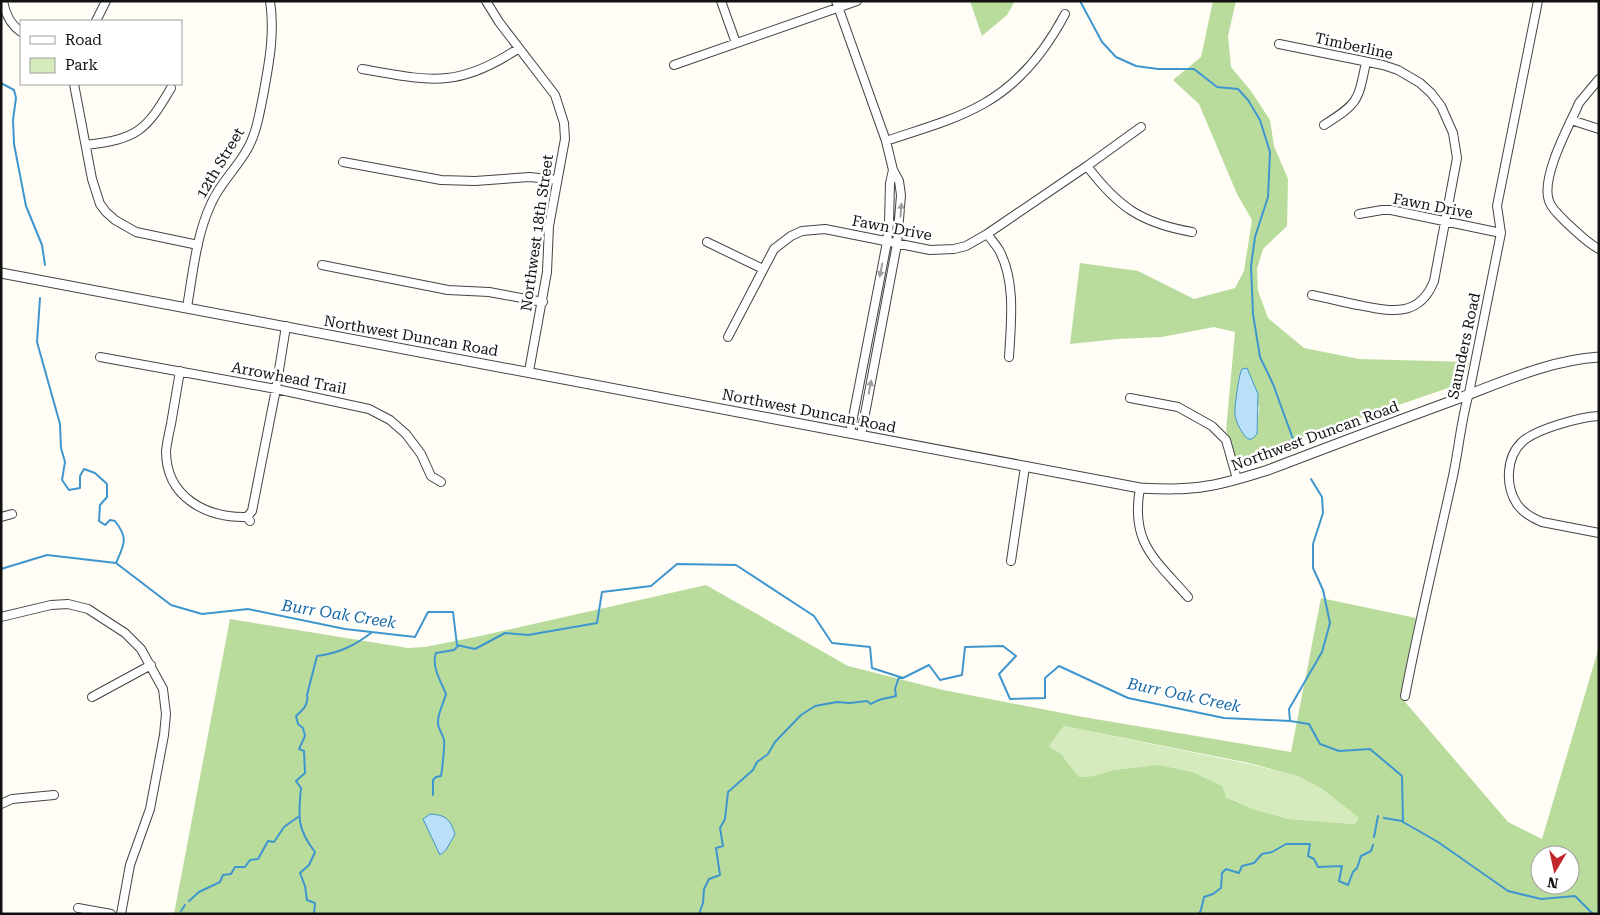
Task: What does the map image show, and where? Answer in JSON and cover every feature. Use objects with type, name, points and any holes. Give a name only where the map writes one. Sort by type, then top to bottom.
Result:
[{"type":"street","points":[[3,1],[6,14],[20,31]]},
{"type":"street","points":[[96,20],[106,1]]},
{"type":"street","name":"12th Street","points":[[187,307],[198,246],[212,202],[219,188],[246,152],[258,124],[272,46],[273,15],[270,1]]},
{"type":"street","name":"Northwest 18th Street","points":[[486,1],[499,22],[555,96],[564,122],[565,138],[549,226],[547,272],[543,302],[529,371]]},
{"type":"street","points":[[721,1],[736,43]]},
{"type":"street","points":[[674,65],[837,4],[857,1]]},
{"type":"street","name":"Saunders Road","points":[[1405,696],[1425,595],[1454,474],[1465,408],[1501,233],[1497,206],[1538,1]]},
{"type":"street","points":[[837,4],[886,141],[893,170],[899,181],[901,195],[897,244],[861,435]]},
{"type":"street","points":[[886,141],[953,118],[984,103],[1001,92],[1021,75],[1042,51],[1065,14]]},
{"type":"street","name":"Timberline","points":[[1279,44],[1398,70],[1420,83],[1431,93],[1448,120],[1455,139],[1457,158],[1434,281],[1430,289],[1416,304],[1400,310],[1388,311],[1312,295]]},
{"type":"street","points":[[362,69],[415,78],[450,79],[482,70],[519,48]]},
{"type":"street","points":[[1324,125],[1347,110],[1358,96],[1366,62]]},
{"type":"street","points":[[1599,79],[1579,103],[1571,120],[1549,175],[1548,199],[1551,206],[1573,229],[1599,249]]},
{"type":"street","points":[[74,85],[100,204],[115,220],[136,232],[146,236],[198,246]]},
{"type":"street","points":[[86,145],[125,138],[136,132],[154,115],[171,88]]},
{"type":"street","points":[[1571,120],[1599,129]]},
{"type":"street","name":"Fawn Drive","points":[[728,337],[774,249],[791,236],[802,232],[824,229],[940,251],[966,246],[987,234],[1141,127]]},
{"type":"street","points":[[343,162],[441,180],[475,181],[530,177],[557,180]]},
{"type":"street","points":[[1086,166],[1103,188],[1124,206],[1161,225],[1192,232]]},
{"type":"street","points":[[850,433],[890,223],[890,183],[893,170]]},
{"type":"street","name":"Fawn Drive","points":[[1359,214],[1382,210],[1501,233]]},
{"type":"street","points":[[987,234],[999,250],[1004,262],[1009,285],[1009,357]]},
{"type":"street","points":[[707,242],[763,269]]},
{"type":"street","points":[[322,265],[448,290],[489,292],[543,302]]},
{"type":"street","name":"Northwest Duncan Road","points":[[1,273],[529,371],[1140,488],[1198,487],[1237,479],[1277,466],[1469,393],[1555,365],[1599,357]]},
{"type":"street","points":[[180,371],[166,449],[169,472],[176,487],[197,506],[211,512],[249,519],[276,389],[286,326]]},
{"type":"street","points":[[869,334],[880,336]]},
{"type":"street","name":"Arrowhead Trail","points":[[100,356],[276,389],[369,409],[390,420],[406,434],[421,454],[431,476],[441,482]]},
{"type":"street","points":[[1130,398],[1178,407],[1212,426],[1226,440],[1237,479]]},
{"type":"street","points":[[1599,416],[1579,419],[1530,436],[1521,443],[1515,452],[1509,472],[1517,504],[1524,512],[1542,522],[1599,533]]},
{"type":"street","points":[[1011,561],[1025,467]]},
{"type":"street","points":[[1140,488],[1136,506],[1137,521],[1145,545],[1150,554],[1188,597]]},
{"type":"street","points":[[1,517],[12,514]]},
{"type":"street","points":[[1,617],[51,605],[68,604],[88,609],[125,633],[141,649],[163,689],[166,714],[164,734],[150,808],[130,865],[121,914]]},
{"type":"street","points":[[92,697],[151,665]]},
{"type":"street","points":[[1,804],[12,799],[54,795]]},
{"type":"street","points":[[78,908],[111,914]]},
{"type":"green space","points":[[970,1],[1015,1],[1007,15],[982,36]]},
{"type":"green space","points":[[1213,1],[1236,1],[1228,36],[1231,67],[1251,91],[1270,120],[1274,146],[1288,179],[1287,226],[1263,249],[1257,269],[1258,291],[1268,318],[1304,348],[1359,359],[1469,362],[1460,382],[1454,386],[1302,438],[1262,455],[1238,459],[1226,431],[1235,332],[1214,327],[1162,337],[1070,344],[1080,263],[1138,271],[1194,299],[1235,288],[1244,271],[1252,220],[1237,194],[1199,104],[1173,80],[1201,57]],"holes":[[[1239,376],[1259,407],[1257,434],[1235,416]]]},
{"type":"green space","points":[[706,585],[848,666],[943,690],[1083,717],[1291,752],[1321,598],[1416,618],[1400,696],[1508,822],[1542,839],[1599,647],[1599,914],[174,914],[230,619],[408,648],[425,647]],"holes":[[[1064,726],[1249,763],[1300,777],[1322,789],[1359,818],[1355,824],[1288,819],[1253,809],[1226,797],[1222,786],[1192,772],[1158,765],[1113,770],[1094,776],[1079,777],[1061,754],[1049,746]]]},
{"type":"green space","points":[[1064,726],[1249,764],[1300,777],[1322,789],[1359,818],[1355,824],[1288,819],[1253,809],[1158,765],[1113,770],[1094,776],[1079,777],[1061,754],[1049,746]]},
{"type":"water","points":[[1247,368],[1258,394],[1257,434],[1252,439],[1248,439],[1244,435],[1235,415],[1241,372],[1242,369]]},
{"type":"water","points":[[430,814],[440,815],[447,819],[455,834],[446,850],[440,855],[423,819]]},
{"type":"waterway","points":[[1080,1],[1102,42],[1116,57],[1136,66],[1158,69],[1194,69],[1217,87],[1238,89],[1248,100],[1260,120],[1270,152],[1268,197],[1255,237],[1251,266],[1253,314],[1260,357],[1273,384],[1293,439]]},
{"type":"waterway","points":[[1,83],[14,90],[16,98],[13,120],[14,144],[26,206],[42,245],[45,265]]},
{"type":"waterway","points":[[40,298],[37,342],[60,424],[61,448],[65,462],[62,480],[69,490],[80,488],[80,476],[84,469],[95,473],[107,484],[107,497],[100,505],[99,521],[105,525],[110,520],[115,521],[122,532],[124,542],[116,563]]},
{"type":"waterway","points":[[1290,721],[1289,709],[1322,652],[1330,623],[1323,590],[1313,568],[1313,544],[1323,513],[1322,497],[1311,479]]},
{"type":"waterway","points":[[1,569],[47,555],[116,563]]},
{"type":"waterway","name":"Burr Oak Creek","points":[[116,563],[171,605],[202,614],[248,609],[345,629],[415,637],[428,612],[453,612],[457,645],[475,649],[505,633],[528,635],[597,623],[602,592],[651,586],[677,564],[736,565],[814,616],[832,643],[870,647],[872,668],[903,678],[929,665],[940,680],[962,675],[965,647],[1003,646],[1016,656],[999,674],[1010,699],[1045,698],[1045,678],[1059,666],[1128,698],[1224,718],[1290,721],[1309,724],[1320,744],[1339,751],[1370,749],[1402,776],[1403,822],[1438,842],[1508,891],[1541,899],[1575,896],[1593,914]]},
{"type":"waterway","points":[[314,914],[315,903],[307,900],[305,886],[300,873],[309,865],[315,852],[305,836],[299,815],[301,788],[296,781],[305,773],[304,751],[299,749],[305,736],[296,716],[306,704],[317,656],[346,648],[371,633]]},
{"type":"waterway","points":[[433,795],[433,780],[441,776],[442,769],[444,740],[438,726],[438,721],[446,694],[437,674],[435,658],[436,653],[454,650],[458,646]]},
{"type":"waterway","points":[[699,914],[703,903],[704,889],[709,879],[720,875],[716,848],[723,846],[720,828],[725,819],[728,792],[753,770],[757,762],[768,754],[775,742],[801,715],[815,706],[837,702],[867,701],[871,704],[896,696],[895,689],[899,677]]},
{"type":"waterway","points":[[1374,837],[1378,816]]},
{"type":"waterway","points":[[189,901],[199,892],[220,882],[223,875],[231,874],[235,867],[245,867],[250,860],[258,859],[268,841],[274,842],[284,827],[298,817]]},
{"type":"waterway","points":[[1384,818],[1402,821]]},
{"type":"waterway","points":[[1199,914],[1204,897],[1213,894],[1221,888],[1222,873],[1226,869],[1239,873],[1242,866],[1254,863],[1262,854],[1272,852],[1286,844],[1310,844],[1308,856],[1314,859],[1318,867],[1342,866],[1339,881],[1348,885],[1361,856],[1371,851],[1373,845]]},
{"type":"waterway","points":[[181,911],[185,905]]}]
